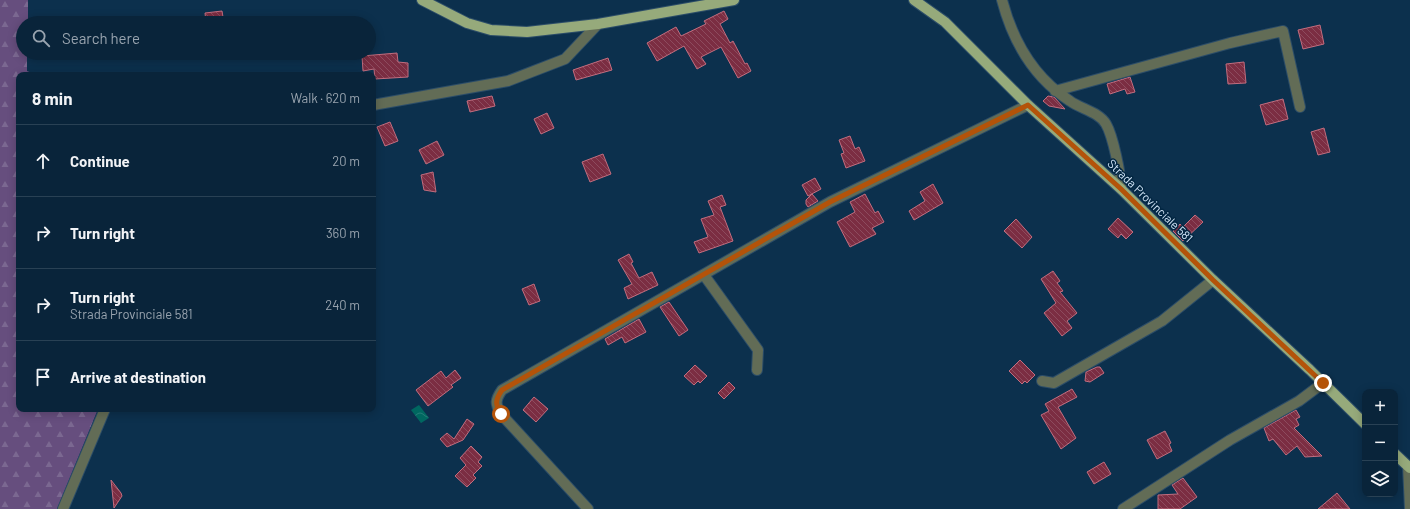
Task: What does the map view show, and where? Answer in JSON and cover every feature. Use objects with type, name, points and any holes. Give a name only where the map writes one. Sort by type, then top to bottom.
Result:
[{"type":"main road","points":[[422,0],[467,23],[491,30],[527,32],[598,24],[734,0]]},
{"type":"main road","name":"Strada Provinciale 581","points":[[914,0],[945,22],[1028,105],[1121,189],[1213,280],[1362,421]]},
{"type":"main road","points":[[1398,457],[1409,467]]},
{"type":"street","points":[[1002,0],[1014,39],[1032,67],[1055,90],[1071,102],[1098,116],[1106,124],[1121,179],[1121,189]]},
{"type":"street","points":[[376,104],[508,81],[565,59],[598,24]]},
{"type":"street","points":[[1055,90],[1230,43],[1283,31],[1300,108]]},
{"type":"street","points":[[588,509],[501,414],[496,406],[496,397],[502,390],[830,202],[1028,105]]},
{"type":"street","points":[[704,275],[758,350],[757,370]]},
{"type":"street","points":[[1042,381],[1054,383],[1162,321],[1213,280]]},
{"type":"street","points":[[1123,509],[1230,440],[1299,401],[1323,383]]},
{"type":"street","points":[[63,509],[104,412]]},
{"type":"street","points":[[1409,467],[1410,509]]},
{"type":"green space","points":[[0,0],[28,0],[28,16],[16,16],[16,60],[27,60],[27,71],[30,72],[16,72],[16,412],[97,412],[57,509],[0,509]]},
{"type":"water","points":[[419,405],[429,418],[421,423],[411,410]]},
{"type":"building","points":[[222,11],[223,16],[205,16],[205,13]]},
{"type":"building","points":[[724,11],[728,19],[720,24],[730,43],[733,41],[745,64],[747,63],[751,71],[738,78],[721,47],[701,57],[706,64],[697,69],[684,46],[657,61],[647,43],[676,27],[681,36],[706,24],[704,21]]},
{"type":"building","points":[[1320,25],[1324,44],[1303,49],[1298,30]]},
{"type":"building","points":[[397,53],[398,62],[408,63],[408,77],[376,79],[376,72],[374,72],[374,69],[363,71],[362,60],[376,60],[376,55]]},
{"type":"building","points":[[608,58],[612,70],[576,80],[573,70]]},
{"type":"building","points":[[1244,62],[1246,83],[1228,84],[1226,64]]},
{"type":"building","points":[[1130,77],[1135,92],[1127,94],[1125,89],[1110,94],[1107,84]]},
{"type":"building","points":[[492,96],[495,106],[470,112],[467,101]]},
{"type":"building","points":[[1048,96],[1054,97],[1065,109],[1049,106],[1043,101]]},
{"type":"building","points":[[1283,99],[1288,119],[1266,125],[1260,105]]},
{"type":"building","points":[[547,113],[554,128],[541,134],[534,119]]},
{"type":"building","points":[[390,122],[398,141],[385,146],[377,127]]},
{"type":"building","points":[[1324,128],[1330,152],[1318,155],[1311,132]]},
{"type":"building","points":[[850,136],[855,149],[859,147],[865,161],[846,168],[841,154],[844,153],[839,140]]},
{"type":"building","points":[[437,141],[444,155],[426,164],[419,150]]},
{"type":"building","points":[[603,154],[611,174],[590,182],[582,162]]},
{"type":"building","points":[[433,172],[436,192],[424,190],[421,175]]},
{"type":"building","points":[[815,178],[821,189],[808,196],[802,185]]},
{"type":"building","points":[[933,184],[943,203],[914,220],[909,211],[925,201],[920,192]]},
{"type":"building","points":[[812,194],[818,201],[808,207],[806,200]]},
{"type":"building","points":[[865,194],[875,213],[878,211],[884,222],[872,228],[876,234],[850,247],[837,222],[855,212],[850,202]]},
{"type":"building","points":[[722,195],[726,205],[720,207],[733,241],[699,253],[694,242],[708,237],[701,219],[714,215],[708,201]]},
{"type":"building","points":[[1195,215],[1203,222],[1183,241],[1173,231],[1180,224],[1183,227]]},
{"type":"building","points":[[1118,218],[1133,232],[1126,239],[1121,234],[1118,238],[1108,229]]},
{"type":"building","points":[[1016,219],[1032,237],[1022,248],[1004,231]]},
{"type":"building","points":[[629,254],[633,262],[631,263],[639,278],[652,272],[658,285],[628,299],[624,288],[632,284],[618,260]]},
{"type":"building","points":[[1053,271],[1060,281],[1057,283],[1063,291],[1060,292],[1077,313],[1067,321],[1072,328],[1062,336],[1044,313],[1056,303],[1041,279]]},
{"type":"building","points":[[534,284],[540,301],[529,305],[522,289]]},
{"type":"building","points":[[669,302],[688,330],[679,336],[660,307]]},
{"type":"building","points":[[639,319],[646,332],[625,343],[622,337],[608,345],[605,339]]},
{"type":"building","points":[[1020,360],[1035,375],[1027,383],[1025,381],[1022,384],[1009,371]]},
{"type":"building","points":[[695,365],[707,376],[700,383],[698,381],[694,385],[684,376]]},
{"type":"building","points":[[1100,367],[1104,373],[1090,382],[1085,381],[1086,372]]},
{"type":"building","points":[[455,370],[461,378],[451,385],[453,387],[428,406],[416,390],[441,371],[446,378]]},
{"type":"building","points":[[729,382],[735,388],[724,399],[718,393]]},
{"type":"building","points":[[1072,389],[1077,397],[1058,407],[1076,438],[1061,449],[1041,415],[1049,411],[1045,404]]},
{"type":"building","points":[[534,397],[548,409],[536,422],[523,410]]},
{"type":"building","points":[[1296,410],[1300,417],[1296,419],[1299,425],[1294,428],[1322,456],[1305,457],[1297,446],[1286,455],[1273,439],[1269,441],[1264,428]]},
{"type":"building","points":[[467,419],[474,424],[463,440],[447,447],[440,439],[447,433],[454,439]]},
{"type":"building","points":[[1165,431],[1171,443],[1169,444],[1172,451],[1157,459],[1147,440]]},
{"type":"building","points":[[471,446],[482,457],[478,462],[482,466],[473,475],[476,478],[467,487],[455,476],[466,465],[460,458]]},
{"type":"building","points":[[1104,462],[1111,474],[1094,484],[1087,472]]},
{"type":"building","points":[[1183,478],[1197,497],[1180,509],[1158,509],[1158,495],[1178,494],[1172,485]]},
{"type":"building","points":[[111,480],[122,496],[114,508]]},
{"type":"building","points":[[1337,493],[1350,509],[1318,509]]},
{"type":"route","points":[[501,414],[496,406],[496,397],[502,390],[707,274],[830,202],[1028,105],[1121,189],[1213,280],[1323,383]]}]
